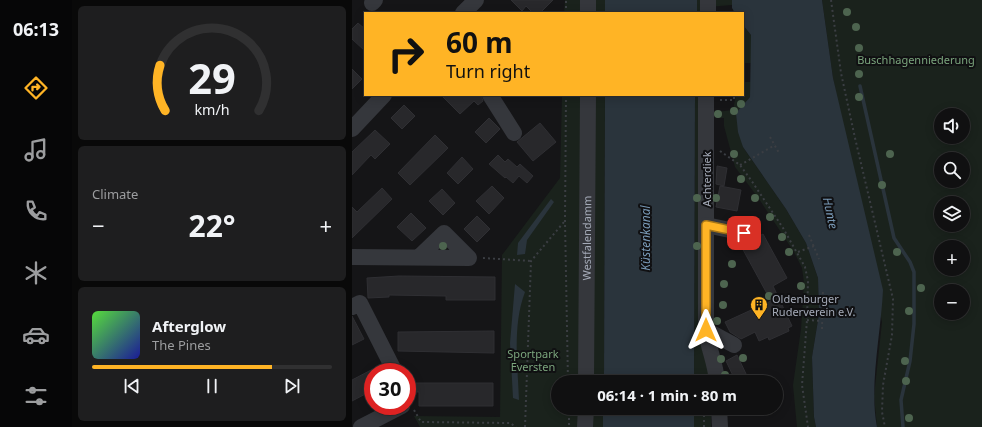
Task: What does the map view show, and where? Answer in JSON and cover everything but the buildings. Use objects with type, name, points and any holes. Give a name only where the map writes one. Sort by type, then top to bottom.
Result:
[{"type":"street","points":[[464,12],[476,0]]},
{"type":"street","points":[[588,0],[588,12]]},
{"type":"street","points":[[708,0],[708,12]]},
{"type":"street","points":[[352,129],[383,96]]},
{"type":"street","points":[[491,96],[514,133]]},
{"type":"street","name":"Westfalendamm","points":[[586,375],[588,96]]},
{"type":"street","name":"Achterdiek","points":[[706,97],[706,330],[710,354],[716,375]]},
{"type":"street","points":[[706,225],[744,233]]},
{"type":"street","points":[[420,257],[444,233],[469,258]]},
{"type":"street","points":[[352,257],[469,258]]},
{"type":"street","points":[[352,307],[360,303],[390,363]]},
{"type":"street","points":[[706,330],[734,345]]},
{"type":"street","points":[[361,427],[383,415]]},
{"type":"street","points":[[586,415],[586,427]]},
{"type":"street","points":[[719,415],[720,427]]},
{"type":"path","points":[[566,0],[566,12]]},
{"type":"path","points":[[831,0],[841,73],[855,138],[894,299],[892,335],[883,385],[882,412],[885,427]]},
{"type":"path","points":[[566,96],[565,221],[568,375]]},
{"type":"path","points":[[706,97],[734,100],[734,96]]},
{"type":"path","points":[[770,137],[780,153]]},
{"type":"path","points":[[740,165],[775,145]]},
{"type":"path","points":[[728,157],[740,165],[751,180],[798,252],[805,267],[808,281],[808,300],[802,385],[808,427]]},
{"type":"path","points":[[525,427],[531,261],[565,221]]},
{"type":"path","points":[[809,235],[819,259]]},
{"type":"path","points":[[798,252],[814,246]]},
{"type":"path","points":[[469,258],[531,261]]},
{"type":"path","points":[[822,329],[823,288]]},
{"type":"path","points":[[808,300],[823,300]]},
{"type":"path","points":[[807,320],[822,321]]},
{"type":"path","points":[[416,415],[421,422],[510,423],[516,427]]},
{"type":"path","points":[[569,415],[569,427]]},
{"type":"path","points":[[704,415],[704,427]]},
{"type":"green space","points":[[565,0],[605,0],[605,12],[564,12]]},
{"type":"green space","points":[[697,0],[732,0],[732,5],[708,7],[708,12],[697,12]]},
{"type":"green space","name":"Buschhagenniederung","points":[[822,0],[982,0],[982,427],[877,427],[874,396],[882,322],[833,78]]},
{"type":"green space","points":[[744,26],[751,35],[751,63],[744,63]]},
{"type":"green space","points":[[744,82],[751,82],[750,97],[742,106],[743,147],[786,209],[806,243],[818,278],[819,314],[812,357],[814,417],[816,427],[797,427],[793,385],[801,329],[804,283],[802,268],[794,252],[759,199],[735,167],[724,126],[724,118],[716,118],[716,112],[733,110],[736,96],[744,96]]},
{"type":"green space","name":"Sportpark Eversten","points":[[562,96],[605,96],[604,375],[551,375],[551,415],[603,415],[603,427],[420,427],[414,416],[500,417],[502,255],[560,178]]},
{"type":"green space","points":[[695,96],[707,96],[711,375],[694,375]]},
{"type":"green space","points":[[694,415],[711,415],[711,427],[694,427]]},
{"type":"water","points":[[605,0],[697,0],[697,12],[605,12]]},
{"type":"water","name":"Hunte","points":[[732,0],[822,0],[833,78],[883,290],[874,394],[877,427],[816,427],[814,417],[812,357],[819,314],[818,278],[806,243],[786,209],[743,147],[738,132],[736,113],[750,97],[751,35],[744,26],[744,12],[734,12],[732,8]]},
{"type":"water","name":"Küstenkanal","points":[[605,96],[695,96],[694,375],[604,375]]},
{"type":"water","points":[[551,199],[554,202],[527,240],[525,254],[517,255],[518,243]]},
{"type":"water","points":[[515,284],[525,292],[518,318],[517,332],[519,400],[513,398],[510,343]]},
{"type":"water","points":[[603,415],[694,415],[694,427],[603,427]]},
{"type":"waterway","points":[[860,86],[894,238],[910,262],[914,272],[914,324],[910,361],[901,400],[903,427]]},
{"type":"place","name":"Oldenburger Ruderverein e.V.","points":[[759,320]]},
{"type":"route","points":[[706,330],[706,225],[744,233]]}]
